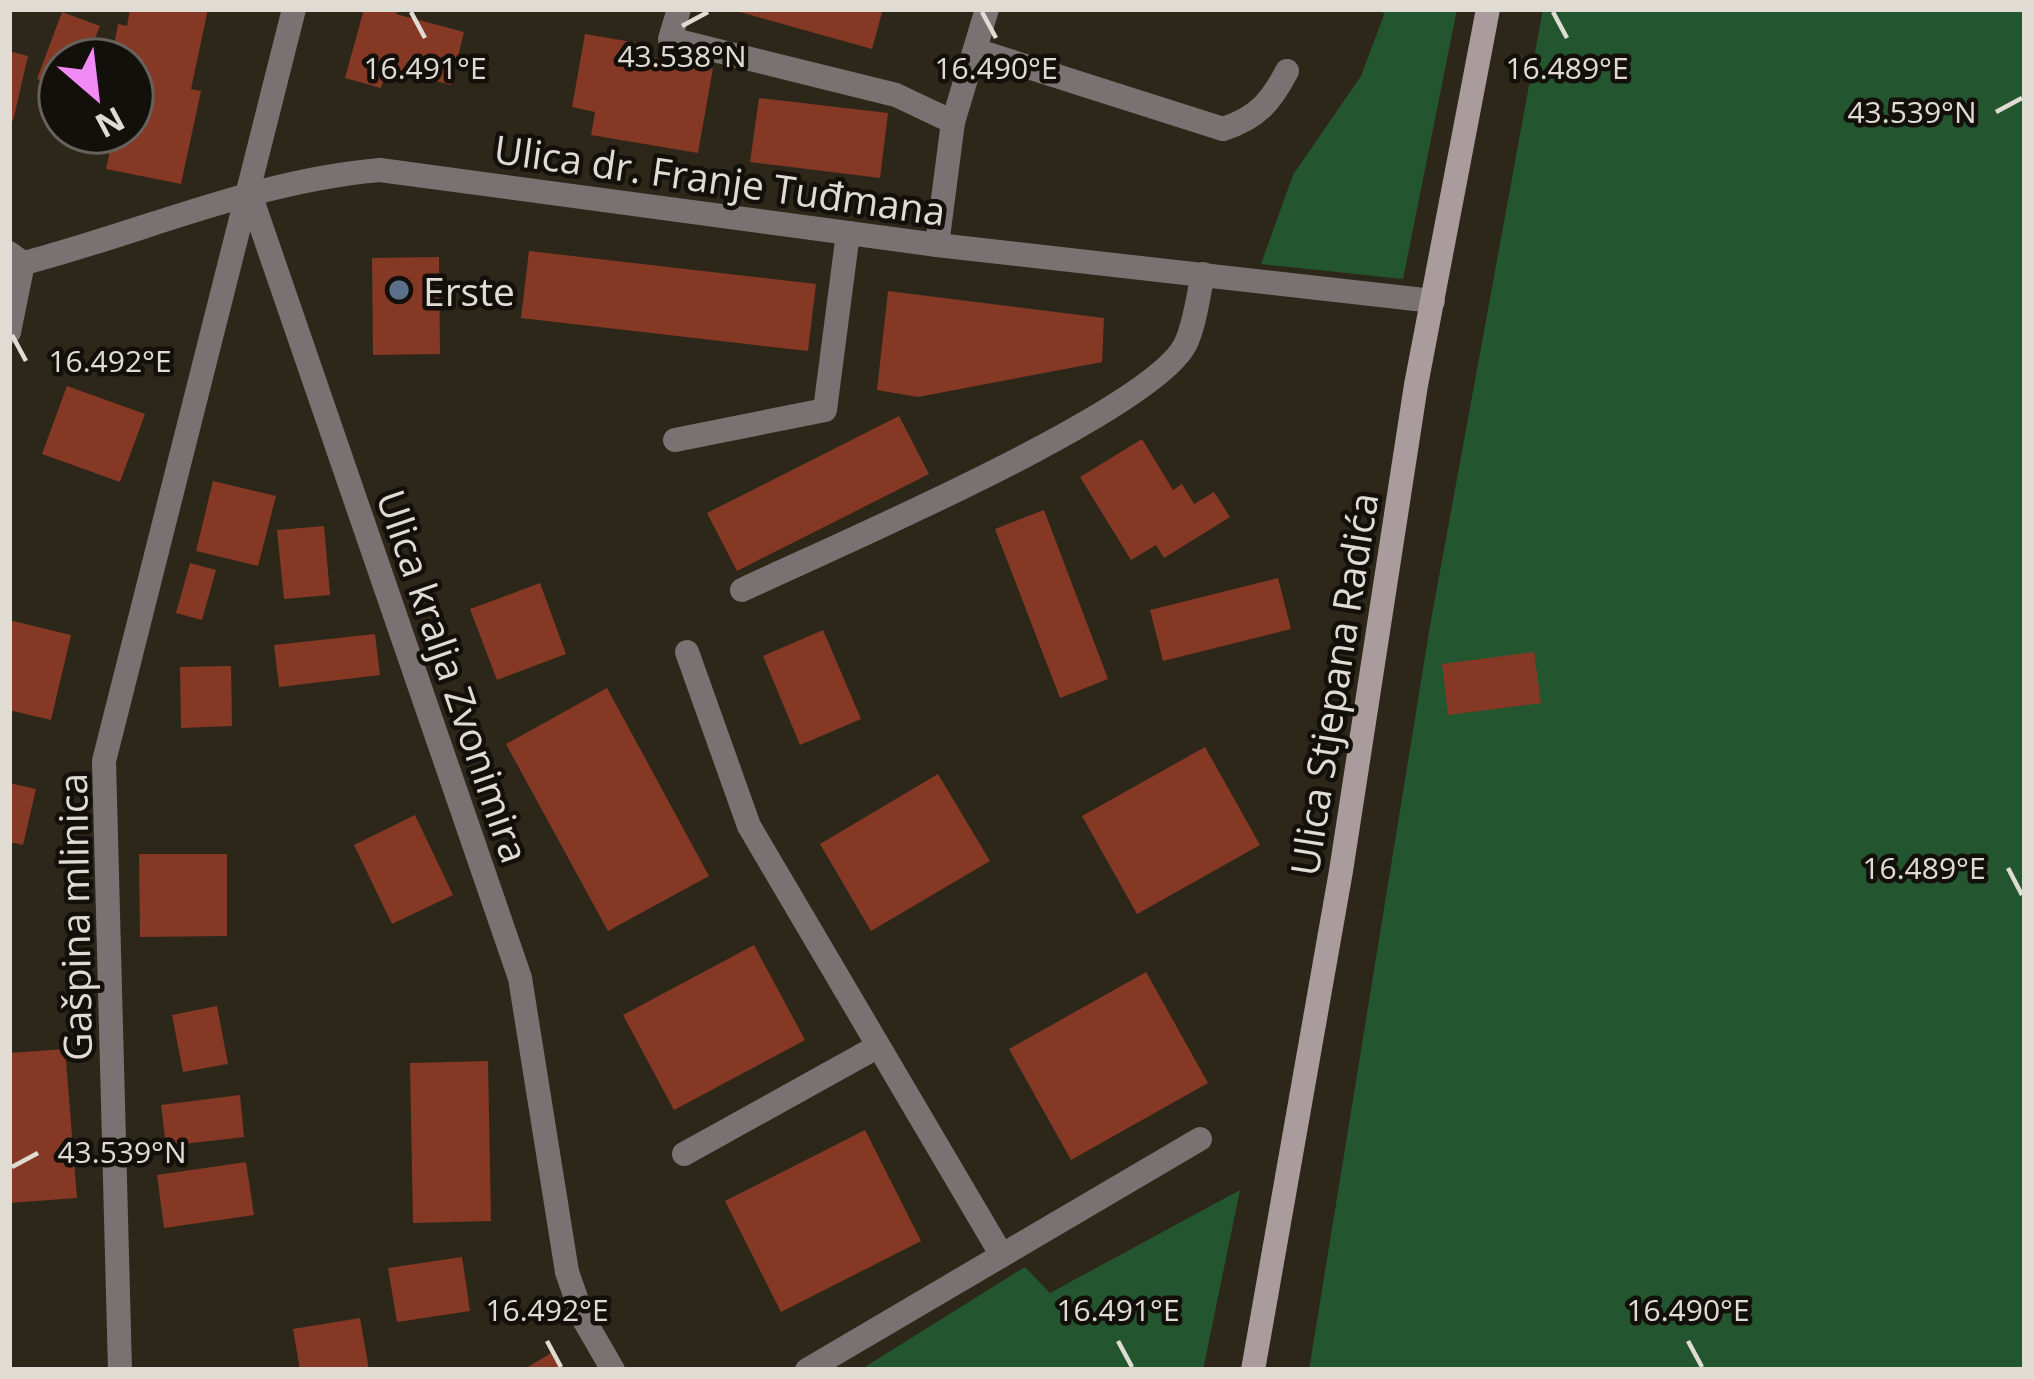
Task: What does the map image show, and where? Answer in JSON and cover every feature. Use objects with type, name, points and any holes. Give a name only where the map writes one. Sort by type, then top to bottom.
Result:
[{"type":"main road","name":"Ulica Stjepana Radića","points":[[1253,1370],[1341,871],[1433,301],[1487,9]]},
{"type":"street","points":[[249,192],[294,9]]},
{"type":"street","points":[[679,9],[670,40],[896,95],[953,122]]},
{"type":"street","points":[[938,245],[953,122],[987,9]]},
{"type":"street","points":[[975,50],[1223,129],[1249,121],[1273,100],[1287,71]]},
{"type":"street","name":"Ulica dr. Franje Tuđmana","points":[[14,261],[249,192],[318,176],[380,170],[938,245],[1433,301]]},
{"type":"street","name":"Gašpina mlinica","points":[[120,1370],[104,761],[249,192]]},
{"type":"street","name":"Ulica kralja Zvonimira","points":[[249,192],[520,978],[567,1272],[583,1318],[613,1370]]},
{"type":"street","points":[[675,440],[825,410],[848,233]]},
{"type":"street","points":[[9,332],[14,261]]},
{"type":"street","points":[[742,590],[1039,448],[1151,382],[1184,346],[1203,274]]},
{"type":"street","points":[[686,652],[749,826],[875,1048],[1001,1254]]},
{"type":"street","points":[[683,1154],[875,1048]]},
{"type":"street","points":[[807,1370],[1200,1139]]},
{"type":"green space","points":[[1381,9],[1457,9],[1403,279],[1261,264],[1293,175],[1361,76],[1384,15]]},
{"type":"green space","points":[[1543,9],[2025,9],[2025,1370],[1309,1370],[1430,626]]},
{"type":"green space","points":[[1240,1190],[1203,1370],[860,1370],[1025,1267],[1050,1293]]},
{"type":"building","points":[[130,9],[208,9],[191,89],[201,91],[181,184],[106,169],[109,156],[156,156],[156,36],[116,36],[118,24],[127,26]]},
{"type":"building","points":[[364,9],[398,9],[396,14],[464,32],[451,85],[387,68],[381,88],[345,78]]},
{"type":"building","points":[[729,9],[883,9],[872,49]]},
{"type":"building","points":[[62,12],[100,26],[96,36],[53,36]]},
{"type":"building","points":[[585,34],[638,43],[635,55],[713,68],[698,153],[591,135],[595,112],[572,107]]},
{"type":"building","points":[[9,51],[28,56],[13,121],[9,120]]},
{"type":"building","points":[[759,98],[888,113],[880,178],[750,162]]},
{"type":"building","points":[[529,251],[816,284],[808,351],[521,318]]},
{"type":"building","points":[[439,257],[440,354],[373,355],[372,258]]},
{"type":"building","points":[[888,291],[1104,318],[1102,362],[918,397],[877,390]]},
{"type":"building","points":[[67,386],[145,414],[120,482],[42,454]]},
{"type":"building","points":[[899,416],[929,474],[737,571],[707,513]]},
{"type":"building","points":[[1142,439],[1173,490],[1182,484],[1194,504],[1214,492],[1230,517],[1164,558],[1156,545],[1131,560],[1080,477]]},
{"type":"building","points":[[213,481],[276,496],[258,566],[196,551]]},
{"type":"building","points":[[1044,510],[1108,679],[1060,698],[995,529]]},
{"type":"building","points":[[324,526],[330,595],[284,599],[277,530]]},
{"type":"building","points":[[190,563],[216,570],[202,620],[176,613]]},
{"type":"building","points":[[1278,578],[1291,629],[1163,661],[1150,610]]},
{"type":"building","points":[[540,583],[566,654],[497,680],[470,609]]},
{"type":"building","points":[[9,620],[71,635],[51,720],[9,710]]},
{"type":"building","points":[[823,630],[861,719],[800,745],[763,656]]},
{"type":"building","points":[[375,634],[380,675],[279,687],[274,645]]},
{"type":"building","points":[[1534,652],[1541,703],[1448,715],[1442,664]]},
{"type":"building","points":[[231,666],[232,726],[181,728],[180,667]]},
{"type":"building","points":[[607,688],[709,876],[608,931],[506,744]]},
{"type":"building","points":[[1205,747],[1260,845],[1137,914],[1082,816]]},
{"type":"building","points":[[938,774],[990,861],[871,931],[820,844]]},
{"type":"building","points":[[9,783],[36,789],[23,845],[9,842]]},
{"type":"building","points":[[415,815],[453,895],[392,924],[354,845]]},
{"type":"building","points":[[139,854],[227,854],[227,936],[140,937]]},
{"type":"building","points":[[754,945],[805,1040],[674,1110],[623,1015]]},
{"type":"building","points":[[1146,972],[1208,1083],[1071,1160],[1009,1049]]},
{"type":"building","points":[[217,1006],[228,1064],[183,1072],[172,1015]]},
{"type":"building","points":[[65,1049],[77,1198],[9,1203],[9,1053]]},
{"type":"building","points":[[488,1061],[491,1221],[413,1223],[410,1063]]},
{"type":"building","points":[[240,1095],[244,1137],[166,1146],[161,1105]]},
{"type":"building","points":[[865,1130],[921,1241],[781,1312],[725,1201]]},
{"type":"building","points":[[246,1162],[254,1215],[164,1228],[157,1175]]},
{"type":"building","points":[[462,1257],[470,1311],[397,1322],[388,1268]]},
{"type":"building","points":[[360,1318],[369,1370],[300,1370],[293,1329]]},
{"type":"building","points":[[551,1353],[561,1370],[523,1370]]},
{"type":"place","name":"Erste","points":[[399,290]]}]
